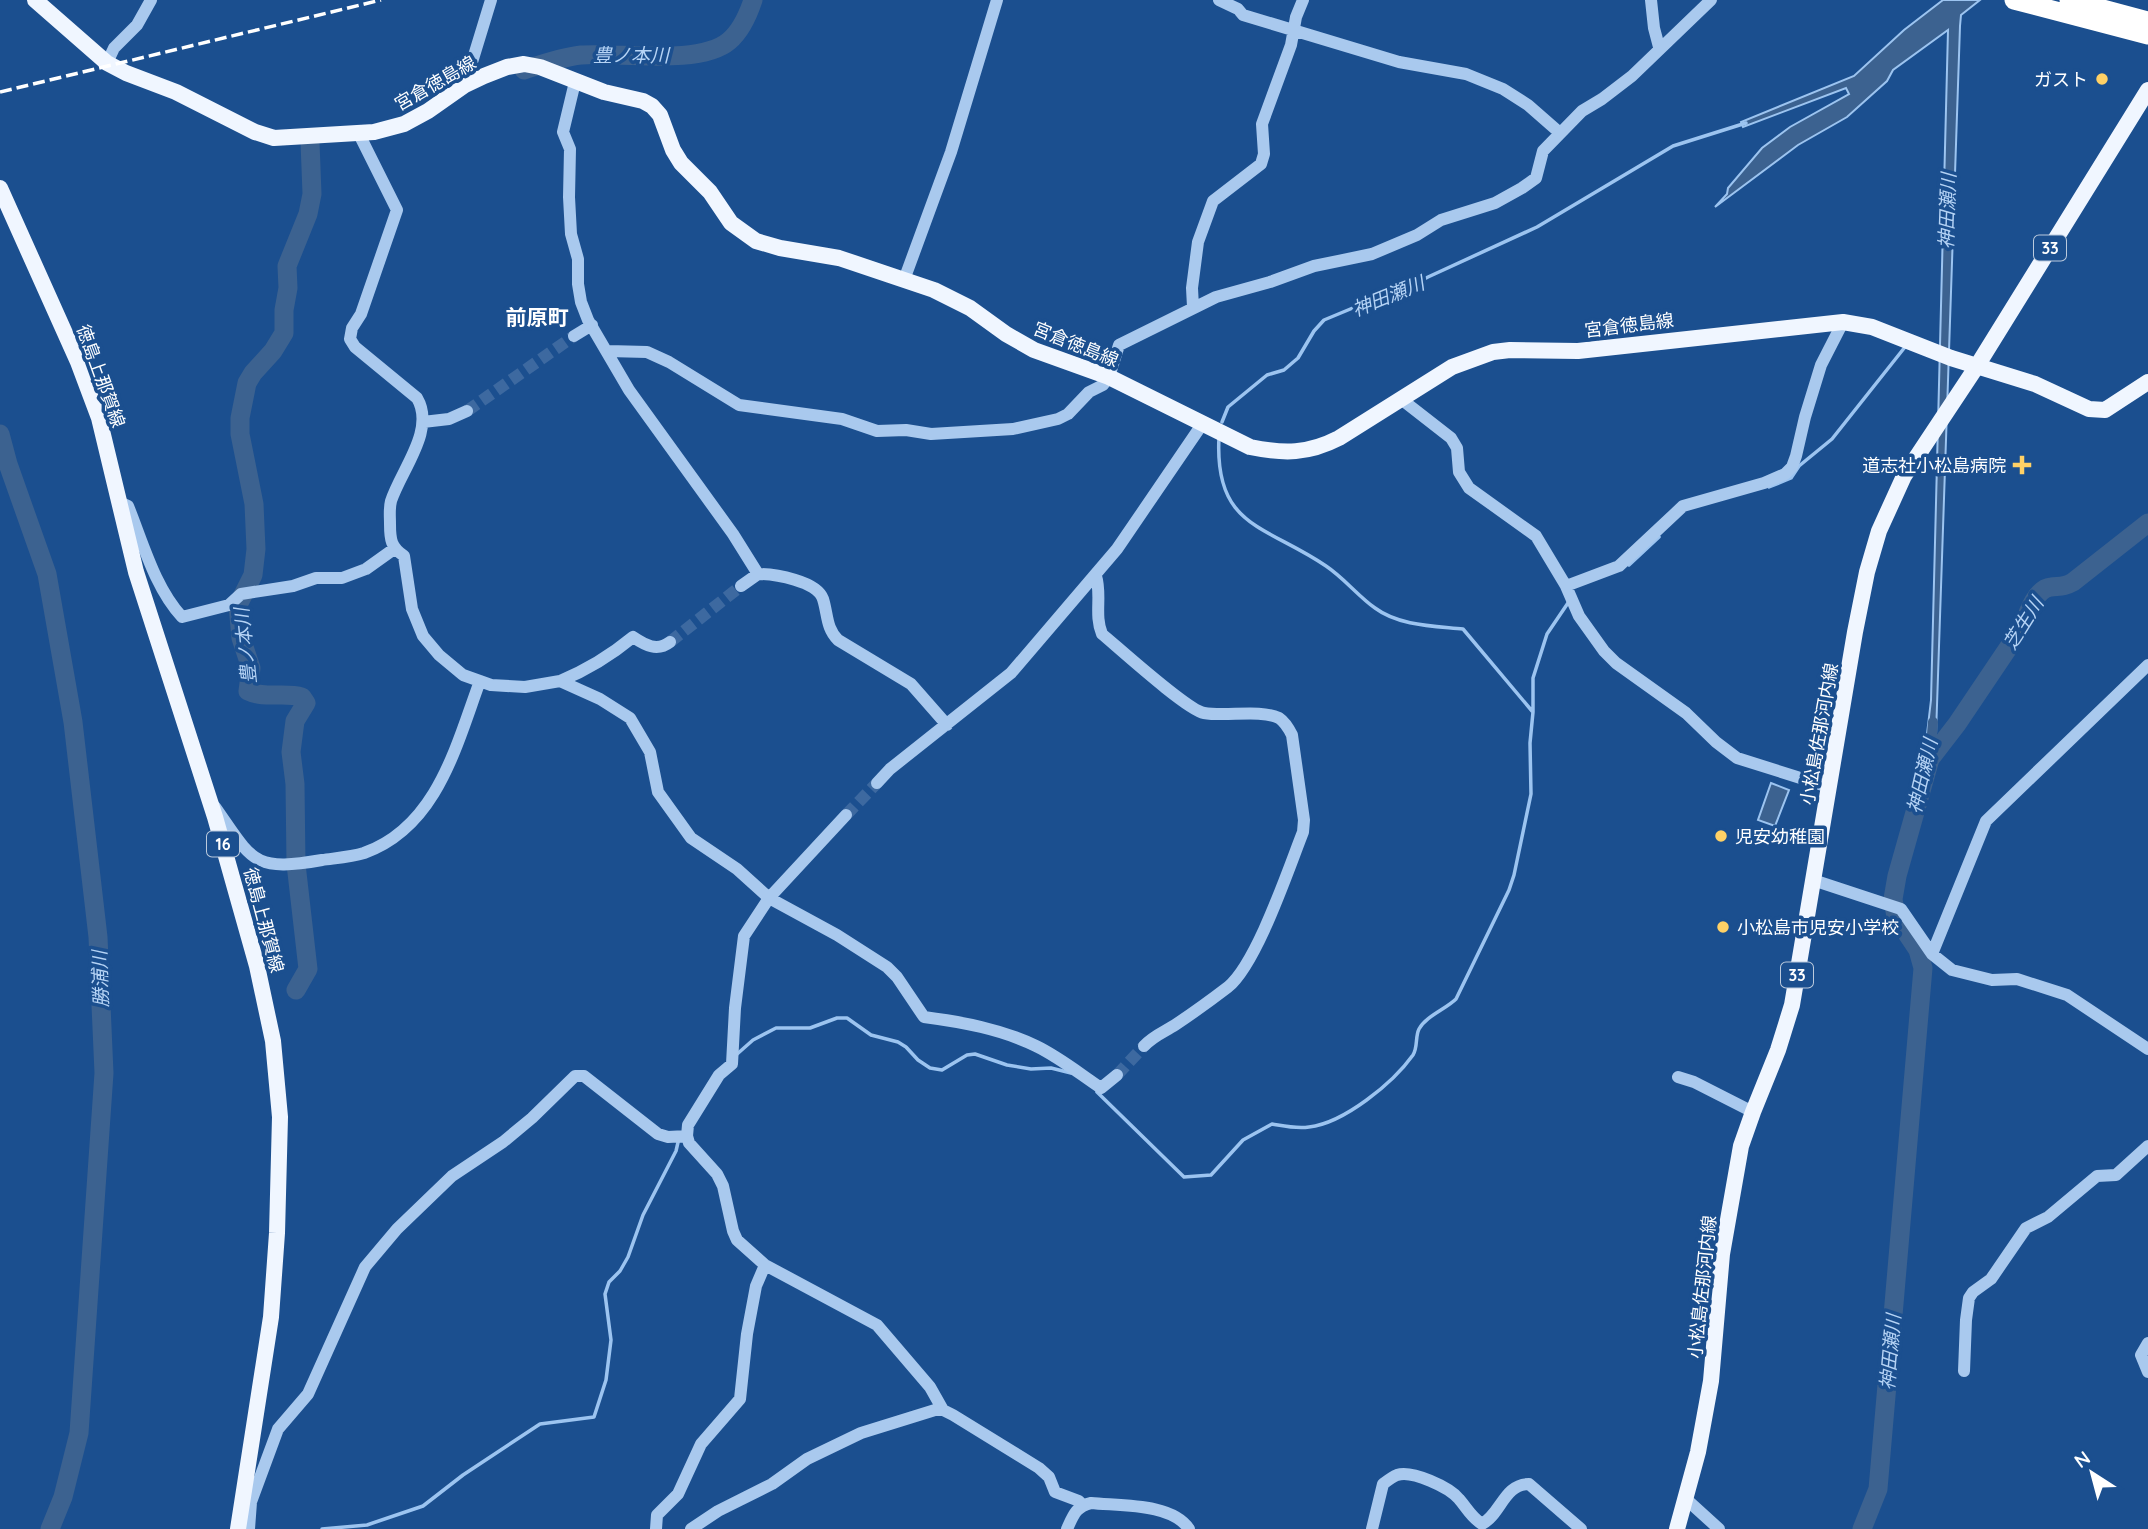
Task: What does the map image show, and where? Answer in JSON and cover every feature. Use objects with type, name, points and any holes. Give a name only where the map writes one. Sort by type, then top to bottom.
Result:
[{"type":"highway","points":[[2014,0],[2148,35]]},
{"type":"highway","points":[[2069,0],[2148,21]]},
{"type":"main road","name":"宮倉徳島線","points":[[35,0],[107,62],[126,74],[176,92],[255,132],[274,138],[374,132],[404,124],[465,85],[507,67],[524,64],[540,67],[604,92],[643,101],[660,115],[673,150],[681,163],[710,192],[731,223],[749,237],[780,248],[839,258],[953,298],[1034,350],[1109,377],[1250,447],[1271,451],[1320,448],[1339,439],[1452,367],[1493,352],[1578,351],[1843,322],[1872,327],[1951,358],[2045,387],[2089,410],[2105,410],[2148,382]]},
{"type":"main road","name":"小松島佐那河内線","points":[[1677,1529],[1698,1452],[1711,1381],[1722,1254],[1741,1146],[1778,1051],[1792,1005],[1867,572],[1887,510],[1904,476],[1977,366],[2148,90]]},
{"type":"main road","name":"徳島上那賀線","points":[[0,188],[99,418],[136,572],[210,801],[257,966],[273,1041],[280,1117],[279,1195],[271,1317],[247,1502],[238,1529]]},
{"type":"street","points":[[107,62],[114,48],[137,25],[151,0]]},
{"type":"street","points":[[465,85],[491,0]]},
{"type":"street","points":[[904,280],[951,152],[997,0]]},
{"type":"street","points":[[1219,0],[1238,9],[1243,15],[1294,32],[1338,42],[1399,62],[1466,74],[1503,89],[1528,105],[1560,133]]},
{"type":"street","points":[[1193,307],[1192,288],[1198,242],[1213,201],[1261,164],[1264,153],[1262,124],[1303,0]]},
{"type":"street","points":[[1651,0],[1659,47]]},
{"type":"street","points":[[608,351],[647,352],[669,362],[739,405],[842,419],[877,431],[906,430],[931,434],[1013,429],[1058,419],[1068,414],[1089,392],[1103,385],[1109,377],[1119,345],[1193,307],[1314,266],[1372,254],[1417,235],[1441,220],[1495,203],[1536,177],[1543,151],[1560,133],[1582,111],[1632,76],[1659,47],[1711,0]]},
{"type":"street","points":[[575,82],[563,132],[570,149],[571,234],[578,259],[578,284],[584,311],[629,390],[733,534],[758,574]]},
{"type":"street","points":[[358,132],[397,210],[350,339],[355,347],[416,398],[423,408],[423,422],[390,508],[390,540],[394,549],[404,556],[412,609],[423,636],[439,655],[463,675],[491,685],[525,687],[559,681],[586,670],[633,637],[647,647],[670,642]]},
{"type":"street","points":[[1566,586],[1619,566],[1683,506],[1764,483],[1785,474],[1792,467],[1796,456],[1822,365],[1843,322]]},
{"type":"street","points":[[574,336],[593,326]]},
{"type":"street","points":[[1401,399],[1451,438],[1457,448],[1459,472],[1469,488],[1536,536],[1566,586],[1579,616],[1616,663],[1685,713],[1737,758],[1829,787]]},
{"type":"street","points":[[423,422],[449,419],[467,411]]},
{"type":"street","points":[[877,783],[890,769],[1011,673],[1117,549],[1203,423]]},
{"type":"street","points":[[119,502],[128,506],[161,585],[182,617],[229,605],[241,594],[293,586],[316,578],[342,578],[366,569],[394,549]]},
{"type":"street","points":[[741,586],[758,574],[778,574],[818,591],[832,634],[911,684],[947,725]]},
{"type":"street","points":[[1096,576],[1099,585],[1097,622],[1102,634],[1184,702],[1201,713],[1268,715],[1281,719],[1287,726],[1292,735],[1304,820],[1303,832],[1273,907],[1242,972],[1230,985],[1178,1023],[1152,1037],[1144,1046]]},
{"type":"street","points":[[1932,954],[1986,821],[2148,665]]},
{"type":"street","points":[[210,801],[256,860],[286,865],[304,864],[363,853],[391,839],[415,820],[433,797],[451,760],[480,681]]},
{"type":"street","points":[[559,681],[600,699],[630,718],[650,752],[658,792],[691,838],[737,869],[769,898],[837,935],[887,967],[924,1017],[965,1022],[1038,1046],[1101,1088],[1117,1075]]},
{"type":"street","points":[[681,1137],[719,1075],[732,1064],[744,936],[769,898],[846,815]]},
{"type":"street","points":[[1813,880],[1893,906],[1932,954],[1952,970],[1992,980],[2017,979],[2067,995],[2148,1049]]},
{"type":"street","points":[[250,1529],[247,1502],[278,1429],[308,1394],[365,1267],[397,1229],[452,1176],[533,1118],[575,1076],[584,1076],[658,1134],[681,1137],[689,1143],[717,1174],[723,1186],[737,1240],[765,1265],[877,1325],[930,1387],[943,1410],[1039,1468],[1049,1477],[1055,1492],[1079,1501],[1081,1505]]},
{"type":"street","points":[[1678,1077],[1753,1111]]},
{"type":"street","points":[[1964,1371],[1966,1320],[1969,1298],[1973,1292],[1991,1279],[2026,1228],[2048,1217],[2096,1176],[2116,1175],[2148,1146]]},
{"type":"street","points":[[656,1529],[657,1516],[678,1494],[701,1444],[740,1399],[747,1334],[756,1286],[765,1265]]},
{"type":"street","points":[[2148,1343],[2141,1355],[2148,1371]]},
{"type":"street","points":[[691,1529],[718,1511],[772,1484],[807,1460],[861,1433],[935,1410],[943,1410]]},
{"type":"street","points":[[1372,1529],[1383,1484],[1398,1474],[1411,1474],[1448,1489],[1459,1498],[1473,1518],[1482,1524],[1488,1521],[1510,1491],[1519,1484],[1528,1484],[1581,1529]]},
{"type":"street","points":[[1686,1499],[1718,1529]]},
{"type":"street","points":[[1067,1529],[1081,1505],[1091,1503],[1166,1511],[1179,1517],[1189,1529]]},
{"type":"water","points":[[1943,0],[1980,0],[1961,15],[1960,26],[1936,735],[1927,734],[1931,700],[1948,30],[1893,70],[1887,81],[1847,117],[1798,145],[1715,207],[1762,148],[1790,127],[1849,94],[1846,88],[1743,127],[1741,122],[1854,76],[1904,30]]},
{"type":"water","points":[[1771,783],[1789,790],[1775,826],[1758,820]]},
{"type":"waterway","name":"豊ノ本川","points":[[524,70],[581,55],[679,56],[716,49],[737,32],[753,0]]},
{"type":"waterway","name":"神田瀬川","points":[[1222,422],[1228,407],[1267,375],[1284,370],[1298,358],[1324,320],[1360,305],[1381,302],[1428,277],[1537,227],[1673,146],[1746,123]]},
{"type":"waterway","name":"豊ノ本川","points":[[296,990],[308,969],[296,864],[295,784],[291,752],[295,721],[306,703],[302,697],[261,695],[248,691],[251,668],[241,638],[238,605],[253,575],[256,549],[254,504],[240,434],[240,418],[247,383],[284,333],[287,266],[308,214],[312,194],[310,142]]},
{"type":"waterway","points":[[1769,487],[1791,478],[1799,466],[1832,439],[1905,347]]},
{"type":"waterway","name":"勝浦川","points":[[0,434],[47,574],[73,722],[98,937],[104,1073],[79,1433],[63,1497],[50,1529]]},
{"type":"waterway","name":"神田瀬川","points":[[1219,437],[1220,467],[1225,490],[1235,507],[1248,520],[1326,566],[1385,614],[1418,624],[1463,629],[1532,711]]},
{"type":"waterway","name":"神田瀬川","points":[[1862,1529],[1878,1489],[1923,968],[1918,950],[1896,917],[1893,899],[1930,759],[2025,623],[2041,591],[2073,582],[2148,523]]},
{"type":"waterway","points":[[1629,565],[1659,537]]},
{"type":"waterway","points":[[1097,1092],[1184,1177],[1211,1175],[1243,1140],[1272,1124],[1304,1128],[1337,1118],[1367,1100],[1393,1078],[1413,1055],[1422,1024],[1456,999],[1509,890],[1531,794],[1533,678],[1547,634],[1570,600]]},
{"type":"waterway","name":"神田瀬川","points":[[1930,759],[1933,722]]},
{"type":"waterway","points":[[736,1055],[753,1040],[776,1028],[810,1028],[837,1018],[847,1018],[871,1035],[898,1042],[930,1068],[942,1070],[967,1055],[975,1054],[1007,1065],[1031,1069],[1051,1068],[1071,1073]]},
{"type":"waterway","points":[[322,1529],[367,1525],[423,1506],[463,1475],[540,1424],[594,1417],[606,1380],[611,1340],[605,1294],[609,1282],[620,1271],[628,1257],[643,1215],[676,1151],[679,1138]]},
{"type":"tunnel","points":[[467,411],[574,336]]},
{"type":"tunnel","points":[[670,642],[741,586]]},
{"type":"tunnel","points":[[846,815],[877,783]]},
{"type":"tunnel","points":[[1117,1075],[1144,1046]]},
{"type":"railway","points":[[0,92],[381,0]]},
{"type":"place","name":"ガスト","points":[[2102,79]]},
{"type":"place","name":"道志社小松島病院","points":[[2022,465]]},
{"type":"place","name":"児安幼稚園","points":[[1721,836]]},
{"type":"place","name":"小松島市児安小学校","points":[[1723,927]]},
{"type":"district","name":"前原町","points":[[537,317]]},
{"type":"water label","name":"芝生川","points":[[2023,623]]}]
